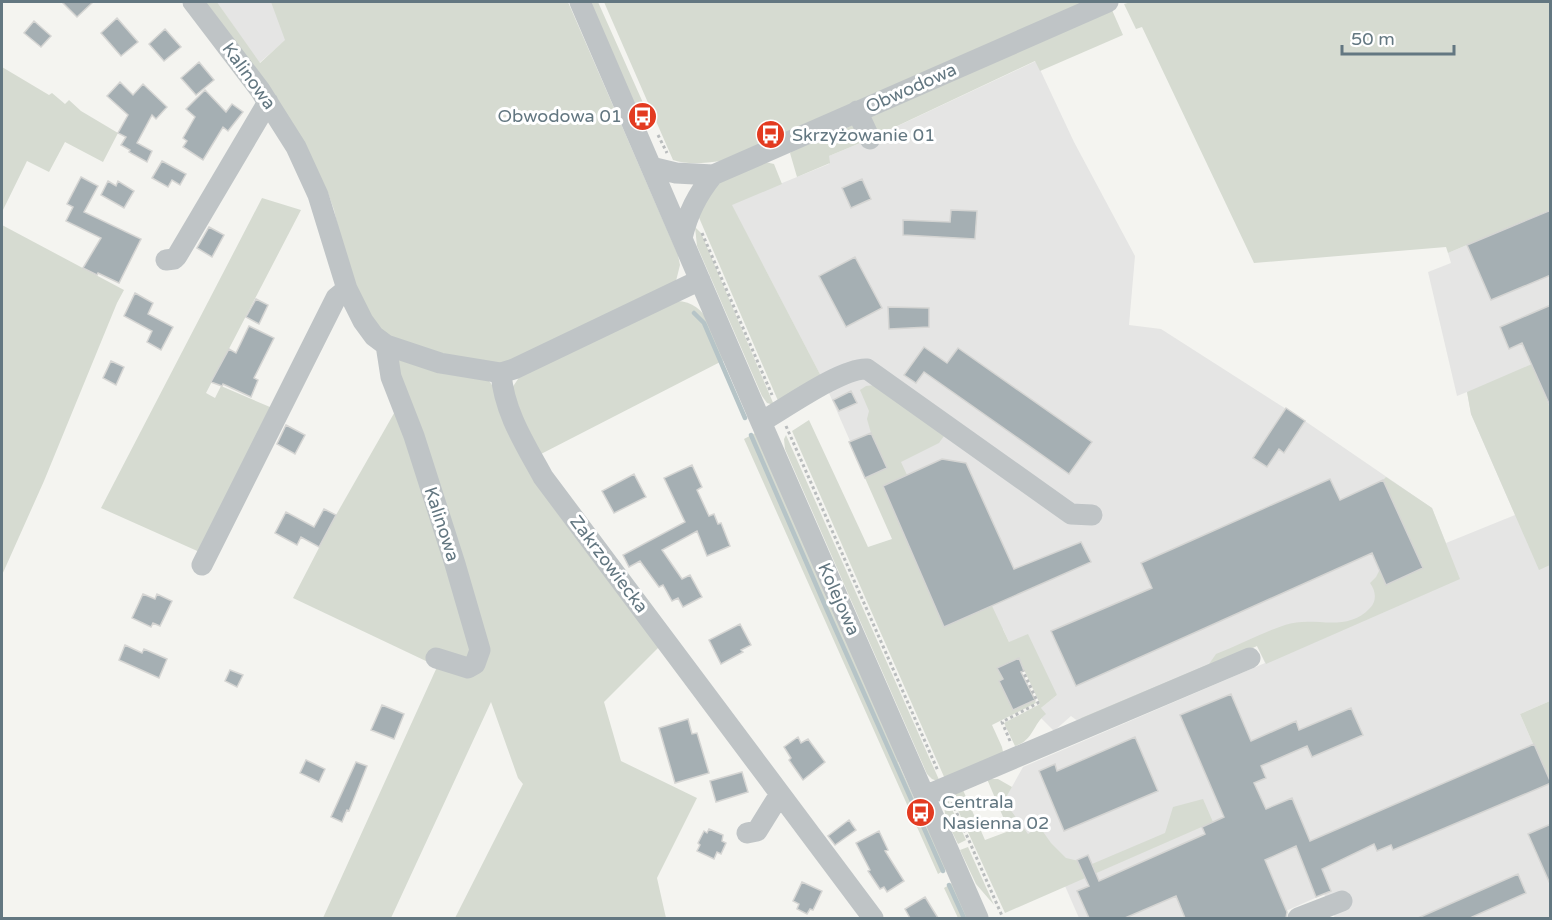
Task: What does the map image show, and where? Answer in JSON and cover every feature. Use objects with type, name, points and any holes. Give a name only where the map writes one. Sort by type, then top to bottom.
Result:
[{"type":"street","name":"Kalinowa","points":[[193,2],[268,102],[296,147],[318,195],[347,289],[363,321],[374,336],[386,345],[440,363],[501,373]]},
{"type":"street","name":"Kolejowa","points":[[580,2],[700,280],[770,417],[925,796],[978,918]]},
{"type":"street","name":"Obwodowa","points":[[682,238],[691,208],[699,192],[713,175],[1108,2]]},
{"type":"street","points":[[166,260],[177,256],[268,102]]},
{"type":"street","points":[[857,111],[870,139]]},
{"type":"street","name":"Obwodowa","points":[[651,167],[676,173],[713,175]]},
{"type":"street","points":[[501,373],[514,369],[700,280]]},
{"type":"street","points":[[202,566],[336,298],[347,289]]},
{"type":"street","name":"Kalinowa","points":[[386,345],[391,377],[414,436],[480,650],[475,664],[468,668],[436,658]]},
{"type":"street","points":[[770,417],[853,370],[867,369],[1071,514],[1092,515]]},
{"type":"street","name":"Zakrzowiecka","points":[[501,373],[503,395],[510,415],[543,477],[873,918]]},
{"type":"street","points":[[925,796],[1250,658]]},
{"type":"street","points":[[747,833],[757,831],[780,794]]},
{"type":"street","points":[[1298,918],[1341,901]]},
{"type":"path","points":[[657,132],[676,173]]},
{"type":"path","points":[[691,208],[770,417],[945,787],[1003,918]]},
{"type":"path","points":[[1017,757],[1002,722],[1038,703],[1023,671]]},
{"type":"shaded area","points":[[203,2],[217,2],[260,63],[285,40],[271,2],[568,2],[678,255],[680,265],[676,281],[512,362],[483,365],[395,341],[376,328],[348,270],[328,193]]},
{"type":"shaded area","points":[[217,2],[365,2],[286,40],[259,63]]},
{"type":"shaded area","points":[[590,2],[598,2],[644,105],[636,109]]},
{"type":"shaded area","points":[[604,2],[1090,2],[721,161],[685,163],[673,160]]},
{"type":"shaded area","points":[[1131,2],[1550,2],[1550,210],[1448,253],[1446,247],[1254,263],[1142,27],[1136,29],[1124,4]]},
{"type":"shaded area","points":[[1112,10],[1123,35],[1040,71],[1035,61],[876,136],[870,117]]},
{"type":"shaded area","points":[[1036,61],[1074,142],[1135,256],[1129,325],[1161,329],[1305,421],[1432,508],[1446,543],[1515,515],[1471,414],[1467,392],[1457,396],[1428,272],[1451,263],[1448,253],[1550,210],[1550,701],[1520,714],[1550,783],[1550,918],[1335,918],[1324,894],[1270,918],[1079,918],[1065,886],[1044,895],[1004,801],[1023,767],[1265,663],[1257,646],[1079,722],[1071,716],[1054,731],[1041,718],[1041,708],[1057,695],[1009,642],[1003,629],[944,655],[825,384],[731,204],[829,164],[829,156]]},
{"type":"shaded area","points":[[2,67],[49,95],[52,93],[65,104],[69,100],[81,111],[118,133],[103,162],[65,142],[49,172],[27,161],[2,212]]},
{"type":"shaded area","points":[[853,125],[865,141],[829,156],[830,163],[797,177],[790,153],[794,149]]},
{"type":"shaded area","points":[[765,162],[774,164],[782,184],[732,205],[822,378],[779,403],[697,213],[708,192],[721,182]]},
{"type":"shaded area","points":[[262,198],[301,210],[206,393],[215,398],[221,386],[277,410],[204,554],[101,508]]},
{"type":"shaded area","points":[[2,225],[124,290],[2,575]]},
{"type":"shaded area","points":[[695,227],[701,233],[774,405],[767,403],[762,396],[697,246]]},
{"type":"shaded area","points":[[677,301],[696,307],[703,314],[714,331],[726,359],[541,454],[528,434],[512,388],[520,376]]},
{"type":"shaded area","points":[[395,358],[484,377],[490,382],[661,645],[604,702],[621,761],[697,798],[657,878],[666,918],[455,918],[523,784],[518,778],[491,702],[391,918],[323,918],[437,667],[479,664]]},
{"type":"shaded area","points":[[1532,364],[1550,408],[1550,565],[1539,570],[1471,414],[1467,392]]},
{"type":"shaded area","points":[[875,385],[944,436],[939,443],[901,462],[907,475],[885,490],[944,627],[992,606],[1009,642],[1028,634],[1057,695],[1041,708],[1046,714],[1026,740],[1015,746],[1004,723],[1040,704],[1019,659],[998,668],[1003,679],[1000,681],[1013,710],[1035,700],[1036,703],[992,725],[1003,752],[945,779],[792,431],[809,420],[868,547],[892,539],[865,478],[887,468],[871,433],[867,419],[869,411],[860,390],[866,386]]},
{"type":"shaded area","points":[[397,408],[473,657],[428,662],[293,598],[336,515]]},
{"type":"shaded area","points":[[757,432],[901,760],[898,762],[946,869],[938,874],[744,439]]},
{"type":"shaded area","points":[[786,435],[940,782],[927,774],[785,449]]},
{"type":"shaded area","points":[[1386,477],[1432,508],[1460,579],[1266,664],[1257,646],[1079,722],[1081,718],[1209,664],[1216,654],[1276,628],[1296,622],[1340,622],[1361,616],[1370,608],[1375,599],[1374,589],[1370,583],[1380,569],[1383,480]]},
{"type":"shaded area","points":[[1550,701],[1550,783],[1520,714]]},
{"type":"shaded area","points":[[987,779],[998,779],[1012,787],[1004,801],[1028,834],[1039,826],[1066,858],[1092,864],[1165,833],[1173,807],[1203,799],[1213,822],[1005,913],[951,795],[963,790],[985,840],[1009,831]]},
{"type":"shaded area","points":[[947,798],[966,840],[958,844],[945,815]]},
{"type":"shaded area","points":[[968,847],[994,905],[976,884],[960,850]]},
{"type":"shaded area","points":[[954,882],[970,918],[958,918],[944,888]]},
{"type":"building","points":[[62,2],[93,2],[77,17]]},
{"type":"building","points":[[117,18],[138,42],[121,56],[101,33]]},
{"type":"building","points":[[34,21],[51,36],[41,47],[24,33]]},
{"type":"building","points":[[165,29],[181,47],[164,61],[149,44]]},
{"type":"building","points":[[199,62],[214,80],[196,95],[181,78]]},
{"type":"building","points":[[120,82],[133,95],[143,84],[167,107],[156,119],[152,115],[137,143],[152,151],[147,162],[121,145],[126,137],[118,133],[128,115],[107,96]]},
{"type":"building","points":[[205,90],[226,112],[232,104],[243,112],[228,131],[223,127],[203,160],[183,147],[187,141],[183,138],[195,117],[186,109]]},
{"type":"building","points":[[162,161],[186,174],[180,185],[172,180],[168,187],[152,178]]},
{"type":"building","points":[[81,177],[98,186],[84,212],[141,239],[119,283],[83,268],[101,238],[66,221],[73,207],[67,204]]},
{"type":"building","points":[[862,179],[871,199],[851,208],[842,188]]},
{"type":"building","points":[[108,181],[116,186],[118,181],[134,191],[124,208],[101,195]]},
{"type":"building","points":[[951,210],[977,211],[975,239],[903,235],[903,220],[950,222]]},
{"type":"building","points":[[1551,210],[1551,275],[1491,300],[1467,245]]},
{"type":"building","points":[[209,227],[224,235],[212,257],[197,248]]},
{"type":"building","points":[[855,257],[882,308],[846,327],[819,276]]},
{"type":"building","points":[[135,293],[153,303],[148,314],[173,327],[161,350],[147,342],[152,331],[124,316]]},
{"type":"building","points":[[256,299],[268,305],[259,324],[246,317]]},
{"type":"building","points":[[1551,305],[1551,408],[1522,343],[1509,349],[1500,327]]},
{"type":"building","points":[[888,307],[929,308],[929,327],[889,329]]},
{"type":"building","points":[[249,326],[274,338],[254,378],[258,380],[251,397],[223,384],[222,386],[211,382],[229,349],[236,353]]},
{"type":"building","points":[[924,347],[947,363],[958,348],[1092,442],[1069,474],[924,372],[916,383],[904,375]]},
{"type":"building","points":[[111,361],[124,367],[116,385],[103,378]]},
{"type":"building","points":[[851,391],[857,403],[839,411],[833,400]]},
{"type":"building","points":[[1286,408],[1305,421],[1284,453],[1279,449],[1267,467],[1253,458]]},
{"type":"building","points":[[286,425],[305,435],[295,454],[277,444]]},
{"type":"building","points":[[871,433],[887,468],[865,478],[849,442]]},
{"type":"building","points":[[942,459],[966,463],[1014,569],[1081,542],[1091,562],[944,627],[883,486]]},
{"type":"building","points":[[692,465],[702,487],[697,490],[709,516],[714,514],[718,524],[721,523],[730,546],[707,556],[697,531],[662,550],[682,579],[690,575],[702,597],[683,607],[678,598],[672,601],[663,585],[659,587],[640,561],[629,567],[623,555],[685,522],[664,478]]},
{"type":"building","points":[[634,474],[646,497],[614,513],[602,491]]},
{"type":"building","points":[[1330,479],[1340,500],[1383,480],[1423,568],[1386,585],[1372,553],[1076,686],[1051,631],[1152,588],[1141,563]]},
{"type":"building","points":[[324,509],[336,515],[319,547],[301,537],[297,545],[275,533],[286,512],[314,527]]},
{"type":"building","points":[[143,594],[155,599],[157,594],[172,601],[160,626],[153,623],[151,627],[132,618]]},
{"type":"building","points":[[740,624],[751,645],[721,664],[709,640]]},
{"type":"building","points":[[125,645],[142,653],[144,649],[167,659],[159,678],[119,660]]},
{"type":"building","points":[[1019,658],[1024,671],[1021,672],[1035,700],[1013,710],[999,681],[1003,679],[997,668]]},
{"type":"building","points":[[230,670],[243,675],[237,687],[225,681]]},
{"type":"building","points":[[1231,694],[1251,741],[1296,721],[1299,730],[1351,708],[1363,735],[1312,757],[1307,746],[1261,766],[1266,778],[1254,783],[1266,809],[1292,798],[1310,841],[1534,744],[1551,783],[1393,850],[1391,845],[1377,851],[1374,844],[1322,869],[1331,891],[1316,897],[1296,846],[1265,860],[1287,912],[1286,918],[1185,918],[1176,896],[1125,918],[1089,918],[1077,891],[1089,886],[1077,860],[1088,855],[1099,881],[1205,834],[1202,827],[1224,817],[1180,715]]},
{"type":"building","points":[[382,705],[404,714],[394,739],[371,730]]},
{"type":"building","points":[[688,719],[692,734],[697,733],[709,773],[675,783],[659,728]]},
{"type":"building","points":[[798,737],[801,743],[808,739],[825,762],[803,780],[789,760],[791,758],[784,747]]},
{"type":"building","points":[[1135,737],[1158,791],[1064,831],[1039,771],[1055,764],[1057,771]]},
{"type":"building","points":[[306,760],[325,769],[319,782],[300,773]]},
{"type":"building","points":[[356,762],[367,766],[349,811],[347,810],[342,822],[331,817]]},
{"type":"building","points":[[742,772],[748,792],[716,802],[710,781]]},
{"type":"building","points":[[849,820],[856,830],[835,845],[828,836]]},
{"type":"building","points":[[1551,824],[1551,886],[1528,834]]},
{"type":"building","points":[[709,829],[723,835],[722,841],[726,843],[721,854],[717,852],[714,859],[697,851],[704,831],[707,833]]},
{"type":"building","points":[[879,831],[888,850],[885,851],[904,881],[887,892],[884,887],[880,889],[868,871],[870,870],[856,843]]},
{"type":"building","points":[[1518,874],[1526,893],[1470,918],[1418,918]]},
{"type":"building","points":[[802,882],[822,891],[813,910],[810,909],[807,914],[797,909],[799,904],[793,901]]},
{"type":"building","points":[[925,897],[938,918],[910,918],[905,909]]},
{"type":"waterway","points":[[694,313],[704,323],[745,418]]},
{"type":"waterway","points":[[751,435],[943,871]]},
{"type":"waterway","points":[[949,885],[964,918]]},
{"type":"place","name":"Obwodowa 01","points":[[643,116]]},
{"type":"place","name":"Skrzyżowanie 01","points":[[771,135]]},
{"type":"place","name":"Centrala Nasienna 02","points":[[921,812]]}]
